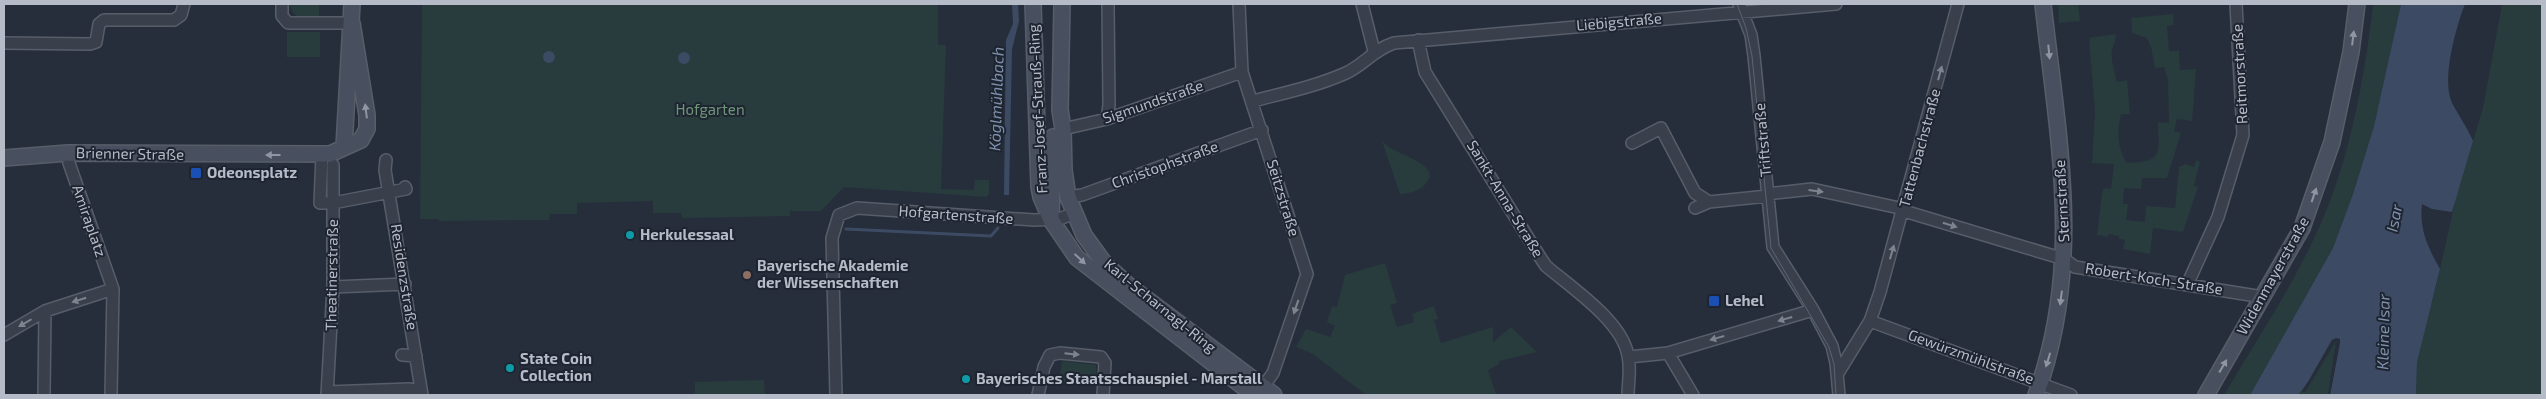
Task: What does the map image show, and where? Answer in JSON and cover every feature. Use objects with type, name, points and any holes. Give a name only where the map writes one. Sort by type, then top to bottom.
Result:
[{"type":"main road","points":[[352,4],[344,147],[361,140],[367,129],[360,60],[352,23]]},
{"type":"main road","name":"Franz-Josef-Strauß-Ring","points":[[1033,4],[1039,187],[1041,198],[1051,220]]},
{"type":"main road","name":"Franz-Josef-Strauß-Ring","points":[[1062,4],[1060,110],[1063,129],[1064,170],[1068,197]]},
{"type":"main road","name":"Sternstraße","points":[[2039,389],[2059,315],[2064,259],[2064,191],[2043,4]]},
{"type":"main road","name":"Widenmayerstraße","points":[[2206,395],[2302,228],[2332,142],[2351,52],[2357,4]]},
{"type":"main road","name":"Franz-Josef-Strauß-Ring","points":[[1051,220],[1054,130],[1060,110]]},
{"type":"main road","name":"Brienner Straße","points":[[4,158],[68,153],[322,155],[344,147]]},
{"type":"main road","name":"Karl-Scharnagl-Ring","points":[[1068,197],[1093,250],[1114,272],[1264,392]]},
{"type":"main road","name":"Karl-Scharnagl-Ring","points":[[1051,220],[1068,247],[1083,263],[1264,392]]},
{"type":"street","points":[[282,4],[282,16],[288,23],[352,23]]},
{"type":"street","points":[[1107,119],[1109,105],[1108,4]]},
{"type":"street","name":"Seitzstraße","points":[[1239,4],[1242,72],[1254,101],[1307,274],[1273,373],[1264,392]]},
{"type":"street","points":[[1254,101],[1339,76],[1356,67],[1374,51],[1362,4]]},
{"type":"street","name":"Liebigstraße","points":[[1374,51],[1403,42],[1418,40],[1741,8],[1836,4]]},
{"type":"street","name":"Tattenbachstraße","points":[[1838,373],[1870,321],[1880,292],[1904,210],[1958,4]]},
{"type":"street","name":"Reitmorstraße","points":[[2188,285],[2218,217],[2243,135],[2236,4]]},
{"type":"street","points":[[4,43],[86,45],[96,42],[99,24],[104,20],[174,20],[181,15],[184,5]]},
{"type":"street","name":"Triftstraße","points":[[1741,8],[1751,36],[1754,56],[1773,248],[1832,346],[1838,373],[1838,395]]},
{"type":"street","name":"Sankt-Anna-Straße","points":[[1418,40],[1425,72],[1546,266],[1612,325],[1623,338],[1629,357],[1628,395]]},
{"type":"street","name":"Sigmundstraße","points":[[1063,129],[1107,119],[1242,72]]},
{"type":"street","points":[[1632,143],[1661,128],[1694,193],[1709,202]]},
{"type":"street","name":"Christophstraße","points":[[1068,197],[1082,195],[1262,130]]},
{"type":"street","name":"Amiraplatz","points":[[68,153],[69,163],[113,289]]},
{"type":"street","name":"Theatinerstraße","points":[[322,155],[320,203],[330,203],[332,287],[327,394]]},
{"type":"street","name":"Residenzstraße","points":[[386,160],[385,170],[421,391]]},
{"type":"street","points":[[334,165],[330,203],[406,189],[405,187]]},
{"type":"street","name":"Robert-Koch-Straße","points":[[1695,208],[1709,202],[1812,189],[1904,210],[2064,259],[2075,267],[2263,297]]},
{"type":"street","name":"Hofgartenstraße","points":[[836,395],[832,238],[839,215],[857,208],[1011,220],[1051,220],[1075,213]]},
{"type":"street","points":[[332,287],[405,284]]},
{"type":"street","points":[[4,335],[46,311],[113,289],[111,395]]},
{"type":"street","points":[[1629,357],[1668,353],[1812,310]]},
{"type":"street","points":[[44,395],[46,311]]},
{"type":"street","name":"Gewürzmühlstraße","points":[[1870,321],[2039,389],[2071,395]]},
{"type":"street","points":[[1038,395],[1044,367],[1050,355],[1060,353],[1101,357],[1105,363],[1103,395]]},
{"type":"street","points":[[1668,353],[1693,395]]},
{"type":"street","points":[[402,356],[416,356]]},
{"type":"street","points":[[327,394],[409,389],[421,391],[432,383]]},
{"type":"green space","points":[[290,4],[319,4],[319,19],[296,16]]},
{"type":"green space","name":"Hofgarten","points":[[422,4],[938,4],[938,45],[946,45],[941,189],[974,190],[975,180],[989,180],[989,194],[986,197],[844,187],[821,211],[790,211],[790,216],[682,218],[681,213],[653,213],[653,201],[577,203],[577,214],[550,214],[549,220],[439,221],[439,219],[420,219]]},
{"type":"green space","points":[[2058,4],[2078,4],[2080,21],[2059,23]]},
{"type":"green space","points":[[2373,4],[2401,4],[2374,126],[2353,194],[2333,248],[2250,395],[2224,395],[2276,310],[2300,266],[2322,221],[2332,195],[2349,142],[2366,58]]},
{"type":"green space","points":[[2502,4],[2542,4],[2542,395],[2416,395],[2417,362],[2422,337],[2437,283],[2456,197],[2483,108]]},
{"type":"green space","points":[[2173,14],[2174,25],[2167,26],[2169,51],[2179,51],[2180,70],[2196,69],[2192,121],[2177,119],[2174,131],[2181,133],[2167,178],[2142,178],[2141,189],[2124,188],[2123,204],[2128,204],[2126,220],[2145,222],[2146,206],[2175,208],[2179,167],[2185,164],[2194,167],[2196,160],[2200,162],[2194,186],[2198,187],[2183,232],[2153,228],[2150,254],[2123,249],[2125,240],[2119,239],[2119,236],[2109,234],[2108,237],[2097,235],[2102,193],[2104,188],[2111,189],[2114,164],[2092,163],[2095,112],[2089,38],[2116,34],[2112,49],[2112,61],[2117,82],[2127,80],[2130,114],[2121,114],[2119,133],[2121,152],[2127,163],[2147,161],[2153,158],[2158,149],[2158,122],[2169,123],[2168,80],[2164,67],[2155,68],[2151,47],[2147,38],[2132,33],[2131,18]]},
{"type":"green space","points":[[287,32],[320,32],[320,57],[287,57]]},
{"type":"green space","points":[[1382,141],[1394,150],[1417,161],[1428,170],[1429,180],[1423,187],[1409,193],[1400,194]]},
{"type":"green space","points":[[1385,263],[1397,303],[1390,305],[1397,327],[1414,322],[1412,314],[1434,306],[1438,319],[1434,320],[1441,343],[1493,327],[1493,342],[1511,327],[1537,352],[1499,361],[1499,364],[1488,370],[1496,394],[1366,395],[1313,354],[1296,347],[1306,329],[1330,337],[1335,326],[1327,322],[1332,306],[1337,307],[1345,275]]},
{"type":"green space","points":[[2340,339],[2330,395],[2298,395],[2310,380],[2332,340]]},
{"type":"green space","points":[[1062,361],[1096,365],[1096,384],[1059,382]]},
{"type":"green space","points":[[764,380],[765,395],[695,395],[695,382]]},
{"type":"water","points":[[1012,4],[1018,4],[1019,21],[1012,49],[1009,195],[1004,195],[1006,40],[1013,24]]},
{"type":"water","points":[[2401,4],[2465,4],[2454,39],[2448,81],[2452,103],[2473,141],[2452,212],[2432,209],[2422,204],[2421,213],[2425,238],[2440,269],[2417,362],[2416,395],[2330,395],[2340,339],[2332,340],[2310,380],[2298,395],[2250,395],[2333,248],[2353,194],[2374,126]]},
{"type":"water","points":[[551,51],[554,52],[554,62],[547,63],[544,62],[543,55],[544,52]]},
{"type":"water","points":[[686,52],[689,53],[689,63],[682,64],[679,63],[678,56],[679,53]]},
{"type":"pier","points":[[2340,339],[2340,343],[2330,395],[2328,395],[2336,341],[2305,392],[2302,392],[2332,340]]},
{"type":"waterway","points":[[846,229],[991,236],[998,228]]},
{"type":"tram line","points":[[1737,4],[1746,28],[1752,56],[1771,248],[1829,347],[1834,364],[1836,395]]},
{"type":"place","name":"Odeonsplatz","points":[[196,173]]},
{"type":"place","name":"Herkulessaal","points":[[630,235]]},
{"type":"place","name":"Bayerische Akademie der Wissenschaften","points":[[747,275]]},
{"type":"place","name":"Lehel","points":[[1714,301]]},
{"type":"place","name":"State Coin Collection","points":[[510,368]]},
{"type":"place","name":"Bayerisches Staatsschauspiel - Marstall","points":[[966,379]]},
{"type":"water label","name":"Köglmühlbach","points":[[996,99]]},
{"type":"water label","name":"Isar","points":[[2394,218]]},
{"type":"water label","name":"Kleine Isar","points":[[2383,332]]}]
